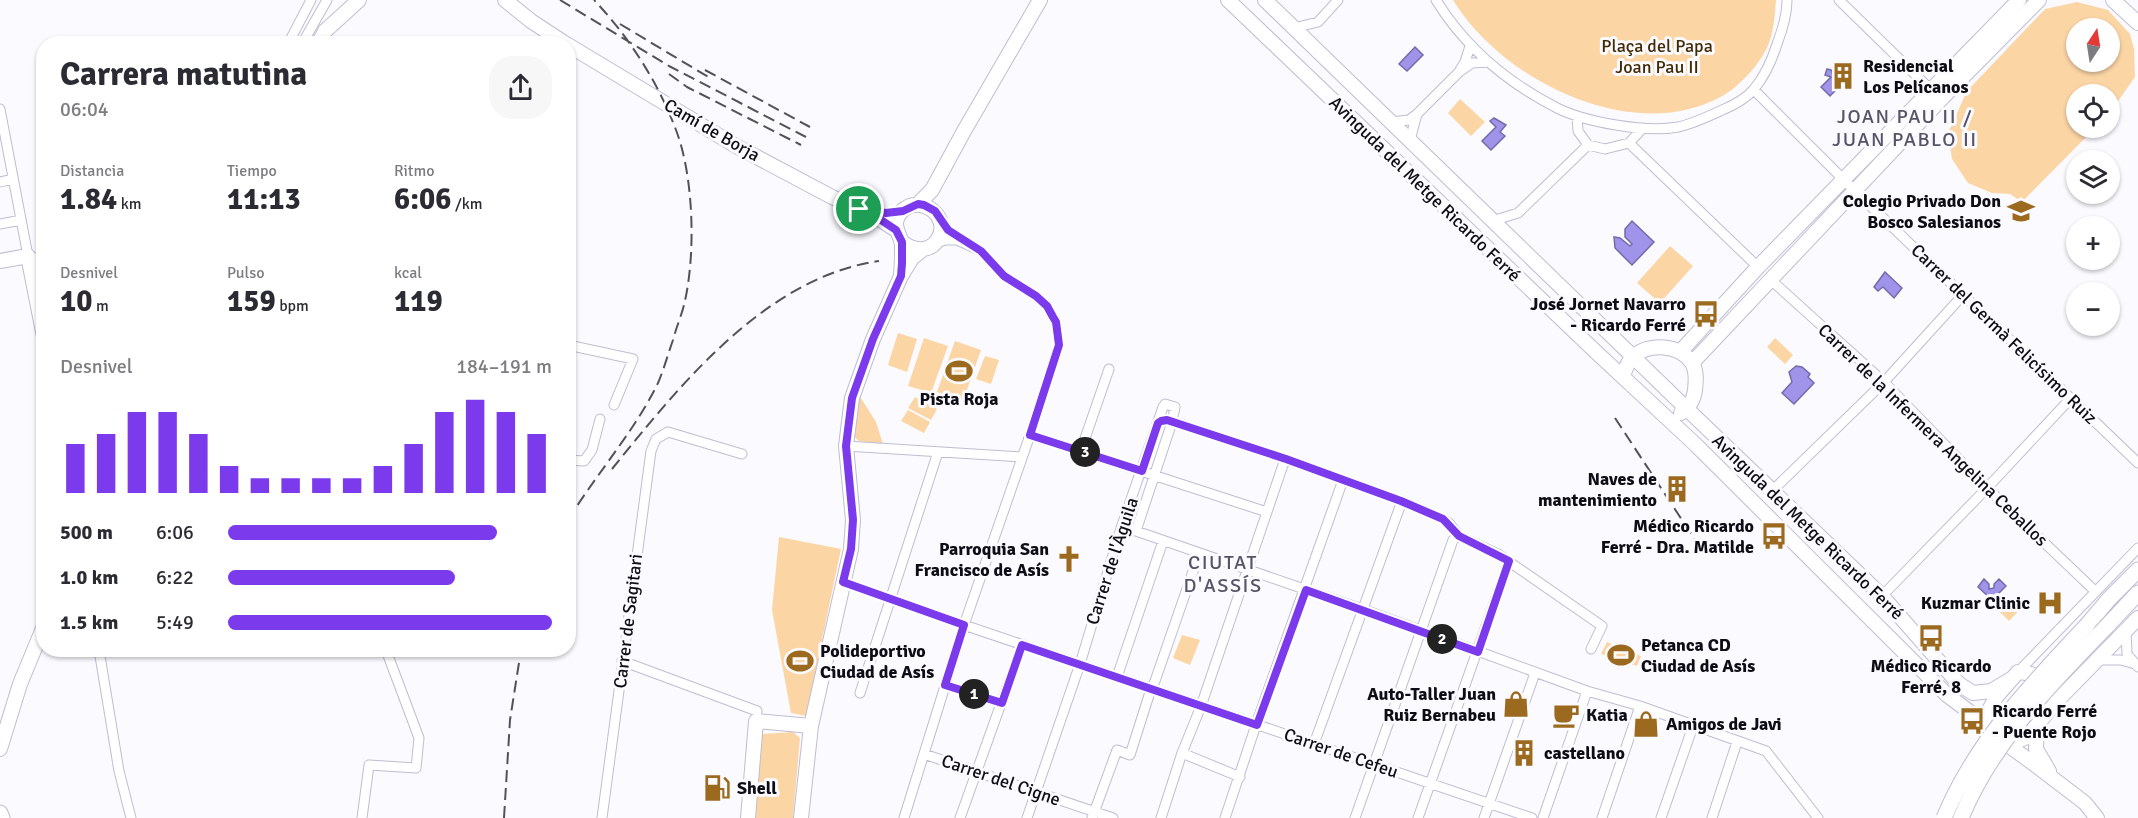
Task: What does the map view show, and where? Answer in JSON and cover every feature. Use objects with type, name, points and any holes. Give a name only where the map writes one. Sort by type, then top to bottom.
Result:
[{"type":"main road","points":[[1944,818],[1977,755],[2014,703],[2138,570]]},
{"type":"main road","points":[[1960,818],[1990,761],[2013,729],[2033,704],[2138,593]]},
{"type":"main road","points":[[0,813],[2,818]]},
{"type":"street","points":[[292,36],[311,0]]},
{"type":"street","points":[[307,36],[327,0]]},
{"type":"street","points":[[322,36],[360,0]]},
{"type":"street","name":"Camí de Borja","points":[[505,0],[554,36]]},
{"type":"street","points":[[901,276],[897,221],[903,211],[918,204],[932,190],[1040,0]]},
{"type":"street","name":"Avinguda del Metge Ricardo Ferré","points":[[1228,0],[1669,420],[1947,695],[1983,722]]},
{"type":"street","name":"Avinguda del Metge Ricardo Ferré","points":[[1265,0],[1882,596],[1959,684],[1973,693],[1991,691],[2014,675]]},
{"type":"street","points":[[1293,28],[1318,22],[1338,0]]},
{"type":"street","points":[[1436,0],[1470,46],[1506,76],[1557,108],[1577,116],[1610,124],[1642,128],[1677,127],[1696,121],[1732,106],[1754,90],[1770,64],[1781,34],[1787,0]]},
{"type":"street","points":[[1839,0],[1931,90]]},
{"type":"street","points":[[1680,352],[1758,267],[2019,0]]},
{"type":"street","points":[[1692,363],[2038,0]]},
{"type":"street","points":[[2113,0],[2138,23]]},
{"type":"street","points":[[1459,72],[1470,46]]},
{"type":"street","name":"Camí de Borja","points":[[576,49],[736,146],[881,220],[899,236]]},
{"type":"street","points":[[1391,122],[1409,120],[1459,72],[1472,63],[1489,62]]},
{"type":"street","name":"Carrer del Germà Felicísimo Ruiz","points":[[1754,90],[1856,192],[2138,463]]},
{"type":"street","points":[[0,109],[36,296]]},
{"type":"street","points":[[1410,140],[1416,114]]},
{"type":"street","points":[[1577,116],[1578,131],[1588,145],[1605,149],[1629,143],[1642,128]]},
{"type":"street","points":[[1629,143],[1758,267]]},
{"type":"street","points":[[1492,220],[1518,213],[1588,145]]},
{"type":"street","points":[[934,243],[940,234],[938,186],[940,176]]},
{"type":"street","points":[[0,182],[13,179]]},
{"type":"street","points":[[904,818],[964,625],[1057,352],[1059,336],[1051,312],[1036,296],[1004,276],[988,256],[966,243],[930,207],[918,204]]},
{"type":"street","name":"Camí de Borja","points":[[859,209],[886,213],[903,211]]},
{"type":"street","points":[[0,224],[21,220]]},
{"type":"street","points":[[899,236],[907,247],[921,250]]},
{"type":"street","points":[[802,818],[811,726],[851,549],[853,520],[846,446],[852,398],[862,368],[901,276],[912,258],[934,243],[952,240],[966,243]]},
{"type":"street","points":[[0,261],[28,256],[36,258]]},
{"type":"street","name":"Carrer de la Infermera Angelina Ceballos","points":[[1771,280],[1884,382],[1987,488],[2095,591]]},
{"type":"street","points":[[1773,490],[1884,382],[1963,295]]},
{"type":"street","points":[[576,347],[633,359],[614,405]]},
{"type":"street","points":[[1623,377],[1627,365],[1634,356],[1650,347],[1680,352],[1692,363],[1696,378],[1694,396],[1687,409],[1669,420]]},
{"type":"street","points":[[1082,450],[1109,369]]},
{"type":"street","points":[[1882,596],[2071,398]]},
{"type":"street","name":"Carrer de l'Àguila","points":[[1027,818],[1080,664],[1121,528],[1165,404],[1175,407],[1172,422],[1136,531]]},
{"type":"street","points":[[576,460],[584,461],[592,450],[600,419]]},
{"type":"street","points":[[1158,423],[1163,420],[1172,422],[1286,459],[1401,501],[1443,519],[1459,536],[1509,561],[1602,626],[1591,650]]},
{"type":"street","name":"Carrer de Sagitari","points":[[602,818],[651,451],[656,439],[668,432],[742,454]]},
{"type":"street","points":[[1030,435],[1082,450],[1267,512]]},
{"type":"street","points":[[846,446],[1021,457]]},
{"type":"street","points":[[860,693],[938,452]]},
{"type":"street","points":[[1161,818],[1286,459]]},
{"type":"street","points":[[1225,818],[1343,480]]},
{"type":"street","points":[[1314,744],[1401,501]]},
{"type":"street","points":[[1121,528],[1136,531],[1362,609],[1535,673],[1640,706],[1766,751],[1818,818]]},
{"type":"street","points":[[1355,818],[1453,540],[1459,536]]},
{"type":"street","points":[[1117,677],[1164,541]]},
{"type":"street","points":[[2097,818],[2085,803],[2053,778],[2008,746],[1995,743],[1985,731],[1983,722],[1996,697],[2014,675],[2138,548]]},
{"type":"street","points":[[1093,815],[1117,750],[1130,754],[1199,554]]},
{"type":"street","points":[[1418,818],[1509,561]]},
{"type":"street","name":"Carrer de Cefeu","points":[[843,582],[1532,818]]},
{"type":"street","points":[[2008,746],[2027,736],[2055,703],[2138,618]]},
{"type":"street","points":[[2126,631],[2127,654],[2136,665]]},
{"type":"street","points":[[0,749],[20,684],[36,645]]},
{"type":"street","points":[[960,818],[1022,645]]},
{"type":"street","points":[[100,657],[119,771],[131,818]]},
{"type":"street","points":[[367,818],[362,818],[369,765],[416,768],[419,738],[389,657]]},
{"type":"street","points":[[2097,660],[2121,660],[2136,665]]},
{"type":"street","points":[[622,662],[757,711],[748,818]]},
{"type":"street","points":[[1484,818],[1535,673]]},
{"type":"street","points":[[2014,675],[2043,678],[2052,688],[2055,703]]},
{"type":"street","points":[[0,719],[20,684]]},
{"type":"street","points":[[945,685],[1002,703]]},
{"type":"street","points":[[1543,818],[1587,691]]},
{"type":"street","points":[[1602,818],[1640,706]]},
{"type":"street","points":[[756,721],[811,726]]},
{"type":"street","points":[[1661,818],[1693,726]]},
{"type":"street","points":[[2037,726],[2037,749],[2053,778]]},
{"type":"street","points":[[1712,818],[1737,742]]},
{"type":"street","points":[[1182,753],[1240,777]]},
{"type":"street","name":"Carrer del Cigne","points":[[924,754],[1036,792],[1093,815],[1113,818]]},
{"type":"green space","name":"Plaça del Papa Joan Pau II","points":[[1453,0],[1776,0],[1767,48],[1757,64],[1738,85],[1724,95],[1689,109],[1651,113],[1612,109],[1574,97],[1537,79],[1504,56],[1475,29]]},
{"type":"green space","points":[[2077,2],[2108,10],[2115,18],[2066,18],[2066,72],[2120,72],[2120,23],[2130,34],[2134,49],[2135,77],[2120,98],[2120,84],[2066,84],[2066,138],[2085,138],[2073,150],[2066,150],[2066,157],[2022,202],[2010,194],[1992,193],[1968,183],[1952,159],[1948,133],[1967,91],[2045,9]]},
{"type":"green space","points":[[1460,99],[1485,122],[1471,136],[1448,113]]},
{"type":"green space","points":[[1670,246],[1693,266],[1660,303],[1637,283]]},
{"type":"green space","points":[[898,333],[917,339],[907,372],[888,365]]},
{"type":"green space","points":[[924,338],[948,346],[931,393],[908,386]]},
{"type":"green space","points":[[1775,338],[1793,355],[1785,364],[1767,347]]},
{"type":"green space","name":"Pista Roja","points":[[955,341],[981,350],[963,401],[937,392]]},
{"type":"green space","points":[[985,356],[999,360],[991,384],[976,379]]},
{"type":"green space","points":[[859,395],[876,422],[883,444],[859,441],[852,435]]},
{"type":"green space","points":[[915,397],[937,409],[931,420],[908,408]]},
{"type":"green space","points":[[908,410],[930,422],[924,433],[901,421]]},
{"type":"green space","name":"Polideportivo Ciudad de Asís","points":[[779,537],[841,549],[806,716],[791,713],[772,610]]},
{"type":"green space","points":[[2018,594],[2027,602],[2009,621],[2000,612]]},
{"type":"green space","points":[[1182,635],[1200,640],[1190,665],[1173,658]]},
{"type":"green space","name":"Petanca CD Ciudad de Asís","points":[[1607,642],[1641,656],[1637,666],[1601,654]]},
{"type":"green space","points":[[793,732],[800,738],[793,818],[753,818],[762,734]]},
{"type":"shaded area","points":[[1415,47],[1423,55],[1407,71],[1399,64]]},
{"type":"shaded area","points":[[1827,69],[1831,70],[1833,75],[1836,72],[1845,81],[1830,96],[1821,87],[1831,77],[1825,75]]},
{"type":"shaded area","points":[[1494,118],[1506,125],[1500,132],[1505,136],[1491,150],[1482,141],[1496,127],[1490,121]]},
{"type":"shaded area","points":[[1632,221],[1654,242],[1632,265],[1615,248],[1614,237],[1620,238],[1630,246],[1632,244],[1625,237],[1625,229]]},
{"type":"shaded area","points":[[1885,272],[1902,288],[1894,298],[1883,287],[1878,291],[1874,287]]},
{"type":"shaded area","points":[[1796,366],[1802,367],[1810,374],[1808,377],[1814,383],[1794,404],[1782,393],[1792,382],[1789,372]]},
{"type":"shaded area","points":[[1984,579],[1989,584],[1989,589],[1994,588],[1994,584],[1999,579],[2006,586],[1992,600],[1978,587]]},
{"type":"railway","points":[[560,0],[669,66],[806,137]]},
{"type":"railway","points":[[576,508],[627,435],[658,383],[684,305],[688,285],[691,240],[687,170],[669,112],[631,45],[594,0]]},
{"type":"railway","points":[[620,24],[710,78]]},
{"type":"railway","points":[[705,70],[810,127]]},
{"type":"railway","points":[[669,74],[687,87],[801,145]]},
{"type":"railway","points":[[612,469],[697,370],[763,312],[799,288],[838,271],[879,261]]},
{"type":"railway","points":[[1615,418],[1705,555]]},
{"type":"railway","points":[[504,818],[510,720],[520,657]]},
{"type":"place","name":"Residencial Los Pelícanos","points":[[1843,76]]},
{"type":"place","name":"Colegio Privado Don Bosco Salesianos","points":[[2021,211]]},
{"type":"place","name":"José Jornet Navarro - Ricardo Ferré","points":[[1706,314]]},
{"type":"place","name":"Pista Roja","points":[[959,371]]},
{"type":"place","name":"Naves de mantenimiento","points":[[1677,489]]},
{"type":"place","name":"Médico Ricardo Ferré - Dra. Matilde","points":[[1774,536]]},
{"type":"place","name":"Parroquia San Francisco de Asís","points":[[1069,559]]},
{"type":"place","name":"Kuzmar Clinic","points":[[2050,603]]},
{"type":"place","name":"Médico Ricardo Ferré, 8","points":[[1931,638]]},
{"type":"place","name":"Petanca CD Ciudad de Asís","points":[[1621,655]]},
{"type":"place","name":"Polideportivo Ciudad de Asís","points":[[800,661]]},
{"type":"place","name":"Auto-Taller Juan Ruiz Bernabeu","points":[[1516,704]]},
{"type":"place","name":"Katia","points":[[1566,715]]},
{"type":"place","name":"Ricardo Ferré - Puente Rojo","points":[[1972,721]]},
{"type":"place","name":"Amigos de Javi","points":[[1646,724]]},
{"type":"place","name":"castellano","points":[[1524,753]]},
{"type":"place","name":"Shell","points":[[717,788]]},
{"type":"district","name":"JOAN PAU II / JUAN PABLO II","points":[[1905,128]]},
{"type":"district","name":"CIUTAT D'ASSÍS","points":[[1223,574]]},
{"type":"route","points":[[918,204],[930,207],[948,230],[988,256],[1004,276],[1036,296],[1047,306],[1056,322],[1059,345],[1030,435],[1142,471],[1158,423],[1167,420],[1286,459],[1401,501],[1443,519],[1459,536],[1509,561],[1478,652],[1306,590],[1257,725],[1022,645],[1002,703],[945,685],[964,625],[843,582],[851,549],[853,520],[846,446],[852,398],[873,339],[901,276],[902,263],[902,242],[896,230],[859,209],[886,213],[903,211],[918,204]]}]
